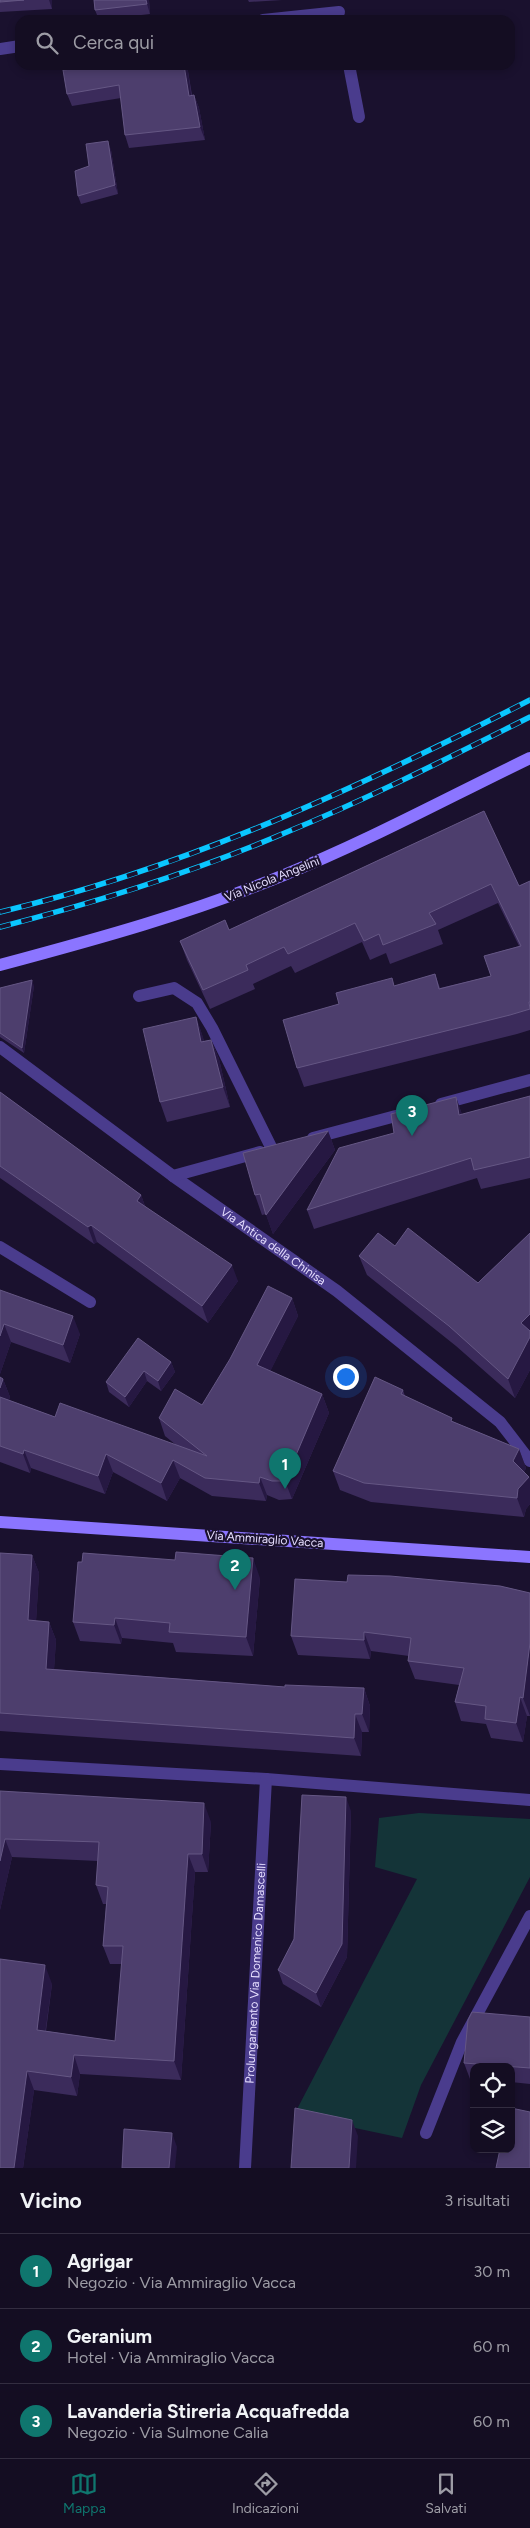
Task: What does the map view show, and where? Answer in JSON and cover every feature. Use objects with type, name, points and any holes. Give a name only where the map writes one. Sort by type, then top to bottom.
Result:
[{"type":"street","points":[[305,15],[339,11]]},
{"type":"street","points":[[0,48],[15,46]]},
{"type":"street","points":[[350,70],[359,117]]},
{"type":"street","name":"Via Nicola Angelini","points":[[0,965],[117,934],[198,908],[285,875],[530,758]]},
{"type":"street","points":[[139,996],[174,988],[197,1003],[277,1148],[173,1176]]},
{"type":"street","name":"Via Antica della Chinisa","points":[[0,1048],[173,1176],[337,1291],[500,1422],[530,1461]]},
{"type":"street","points":[[301,1141],[530,1080]]},
{"type":"street","points":[[0,1247],[90,1302]]},
{"type":"street","name":"Via Ammiraglio Vacca","points":[[0,1522],[530,1557]]},
{"type":"street","points":[[0,1764],[266,1779],[530,1800]]},
{"type":"street","name":"Prolungamento Via Domenico Damascelli","points":[[244,2168],[266,1779]]},
{"type":"street","points":[[426,2133],[462,2042],[530,1916]]},
{"type":"green space","points":[[419,1813],[530,1819],[530,1877],[421,2085],[402,2138],[294,2115],[417,1879],[375,1867],[379,1818]]},
{"type":"building","points":[[0,0],[24,0],[0,2]]},
{"type":"building","points":[[94,0],[146,0],[147,4],[95,10]]},
{"type":"building","points":[[63,70],[185,70],[189,96],[194,95],[200,127],[125,135],[119,85],[67,94]]},
{"type":"building","points":[[108,141],[115,185],[78,196],[75,171],[89,166],[86,144]]},
{"type":"building","points":[[484,811],[519,886],[530,881],[530,1009],[297,1068],[283,1020],[339,1004],[336,993],[392,978],[394,986],[435,974],[439,989],[491,976],[484,956],[521,946],[491,884],[429,913],[436,924],[383,945],[379,934],[364,941],[355,923],[288,954],[284,947],[246,965],[248,970],[203,990],[180,941],[225,920],[229,930]]},
{"type":"building","points":[[32,980],[22,1048],[0,1033],[0,988]]},
{"type":"building","points":[[196,1017],[201,1042],[211,1040],[223,1087],[160,1102],[143,1029]]},
{"type":"building","points":[[0,1092],[141,1195],[137,1201],[232,1265],[202,1306],[91,1225],[88,1227],[0,1166]]},
{"type":"building","points":[[530,1096],[530,1157],[474,1170],[471,1158],[307,1210],[339,1148],[394,1133],[391,1114],[456,1097],[459,1115]]},
{"type":"building","points":[[328,1131],[266,1215],[260,1194],[255,1195],[243,1153]]},
{"type":"building","points":[[408,1228],[478,1283],[530,1233],[530,1314],[521,1323],[530,1331],[530,1337],[508,1379],[449,1326],[359,1256],[378,1233],[395,1246]]},
{"type":"building","points":[[268,1286],[292,1298],[257,1365],[322,1394],[285,1481],[272,1481],[260,1477],[259,1483],[205,1478],[173,1460],[161,1483],[106,1454],[98,1476],[24,1450],[23,1454],[0,1446],[0,1397],[55,1417],[60,1403],[207,1456],[159,1418],[175,1389],[202,1405],[230,1359]]},
{"type":"building","points":[[0,1290],[73,1316],[63,1345],[4,1324],[0,1336]]},
{"type":"building","points":[[138,1338],[171,1362],[158,1381],[144,1371],[125,1397],[106,1382]]},
{"type":"building","points":[[0,1377],[3,1379],[0,1388]]},
{"type":"building","points":[[375,1377],[403,1390],[401,1394],[452,1418],[451,1421],[519,1449],[513,1461],[529,1477],[518,1489],[517,1498],[364,1483],[333,1471]]},
{"type":"building","points":[[176,1552],[253,1558],[246,1637],[169,1632],[170,1623],[115,1618],[114,1625],[73,1622],[78,1562],[82,1562],[83,1553],[175,1560]]},
{"type":"building","points":[[0,1553],[32,1555],[28,1620],[49,1622],[46,1669],[285,1687],[285,1685],[364,1688],[362,1714],[355,1714],[354,1738],[0,1713]]},
{"type":"building","points":[[348,1575],[390,1576],[500,1586],[530,1593],[530,1643],[523,1698],[520,1697],[516,1723],[485,1719],[486,1706],[455,1702],[464,1668],[408,1661],[411,1638],[364,1632],[364,1640],[291,1636],[295,1579],[347,1582]]},
{"type":"building","points":[[0,1791],[204,1803],[202,1854],[188,1854],[174,2061],[74,2055],[71,2077],[27,2071],[14,2168],[0,2168],[0,1959],[45,1965],[37,2030],[115,2041],[123,1946],[103,1946],[108,1887],[96,1885],[99,1842],[5,1839],[0,1861]]},
{"type":"building","points":[[302,1795],[346,1797],[342,1944],[316,1993],[278,1970],[294,1939]]},
{"type":"building","points":[[472,2012],[530,2017],[530,2068],[515,2067],[515,2063],[464,2063],[468,2020]]},
{"type":"building","points":[[295,2108],[352,2120],[349,2168],[291,2168]]},
{"type":"building","points":[[515,2109],[530,2112],[530,2168],[496,2168],[499,2153],[515,2153]]},
{"type":"building","points":[[124,2129],[172,2133],[169,2168],[122,2168]]},
{"type":"railway","points":[[0,912],[69,894],[205,849],[337,794],[530,700]]},
{"type":"railway","points":[[0,927],[145,885],[252,847],[379,791],[530,717]]},
{"type":"place","name":"Lavanderia Stireria Acquafredda","points":[[412,1136]]},
{"type":"place","name":"Agrigar","points":[[285,1489]]},
{"type":"place","name":"Geranium","points":[[235,1590]]}]
